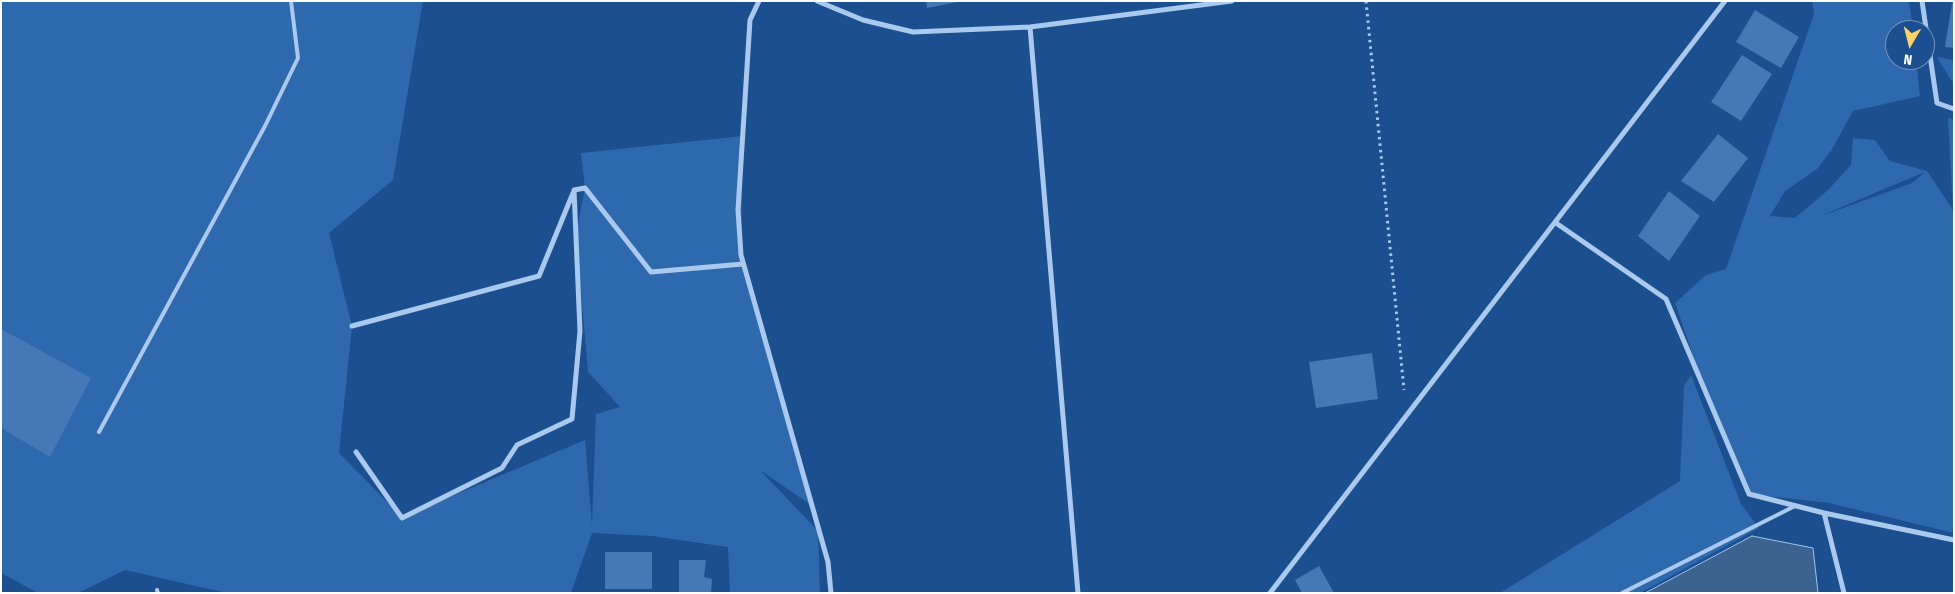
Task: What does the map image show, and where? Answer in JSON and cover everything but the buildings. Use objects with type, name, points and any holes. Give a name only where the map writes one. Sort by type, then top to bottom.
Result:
[{"type":"street","points":[[759,1],[750,20],[738,210],[743,264],[828,562],[831,593]]},
{"type":"street","points":[[816,1],[863,20],[913,32],[1030,26],[1232,1]]},
{"type":"street","points":[[1270,593],[1725,1]]},
{"type":"street","points":[[1922,1],[1937,103],[1954,109]]},
{"type":"street","points":[[1030,26],[1078,593]]},
{"type":"street","points":[[574,190],[585,188],[651,272],[743,264]]},
{"type":"street","points":[[352,326],[539,276],[574,190]]},
{"type":"street","points":[[356,452],[402,518],[502,468],[517,445],[572,419],[580,331],[574,190]]},
{"type":"street","points":[[1556,223],[1666,300],[1749,494],[1824,513],[1954,540]]},
{"type":"street","points":[[1824,513],[1844,593]]},
{"type":"lane","points":[[99,432],[265,126],[298,58],[291,1]]},
{"type":"lane","points":[[1622,593],[1795,506]]},
{"type":"path","points":[[1366,1],[1407,416]]},
{"type":"shaded area","points":[[1,1],[423,1],[393,180],[329,233],[352,326],[339,453],[402,517],[585,440],[592,526],[596,414],[620,407],[588,372],[576,234],[585,188],[581,153],[743,136],[741,255],[811,505],[760,470],[818,531],[820,593],[730,593],[728,547],[652,536],[592,533],[571,593],[227,593],[125,570],[78,593],[38,593],[1,573]]},
{"type":"shaded area","points":[[1812,1],[1909,1],[1912,20],[1885,20],[1885,70],[1917,70],[1920,96],[1853,111],[1831,151],[1817,169],[1785,191],[1770,216],[1795,218],[1828,190],[1851,165],[1853,138],[1875,140],[1890,161],[1927,171],[1953,210],[1948,118],[1954,119],[1954,533],[1829,503],[1749,494],[1705,390],[1675,303],[1706,275],[1726,269],[1814,14]],"holes":[[[1925,172],[1912,183],[1821,216]]]},
{"type":"shaded area","points":[[1937,57],[1954,60],[1954,85]]},
{"type":"shaded area","points":[[1691,375],[1741,504],[1759,528],[1640,593],[1500,593],[1680,481],[1684,386]]},
{"type":"shaded area","points":[[1752,536],[1813,548],[1818,593],[1645,593]]}]
